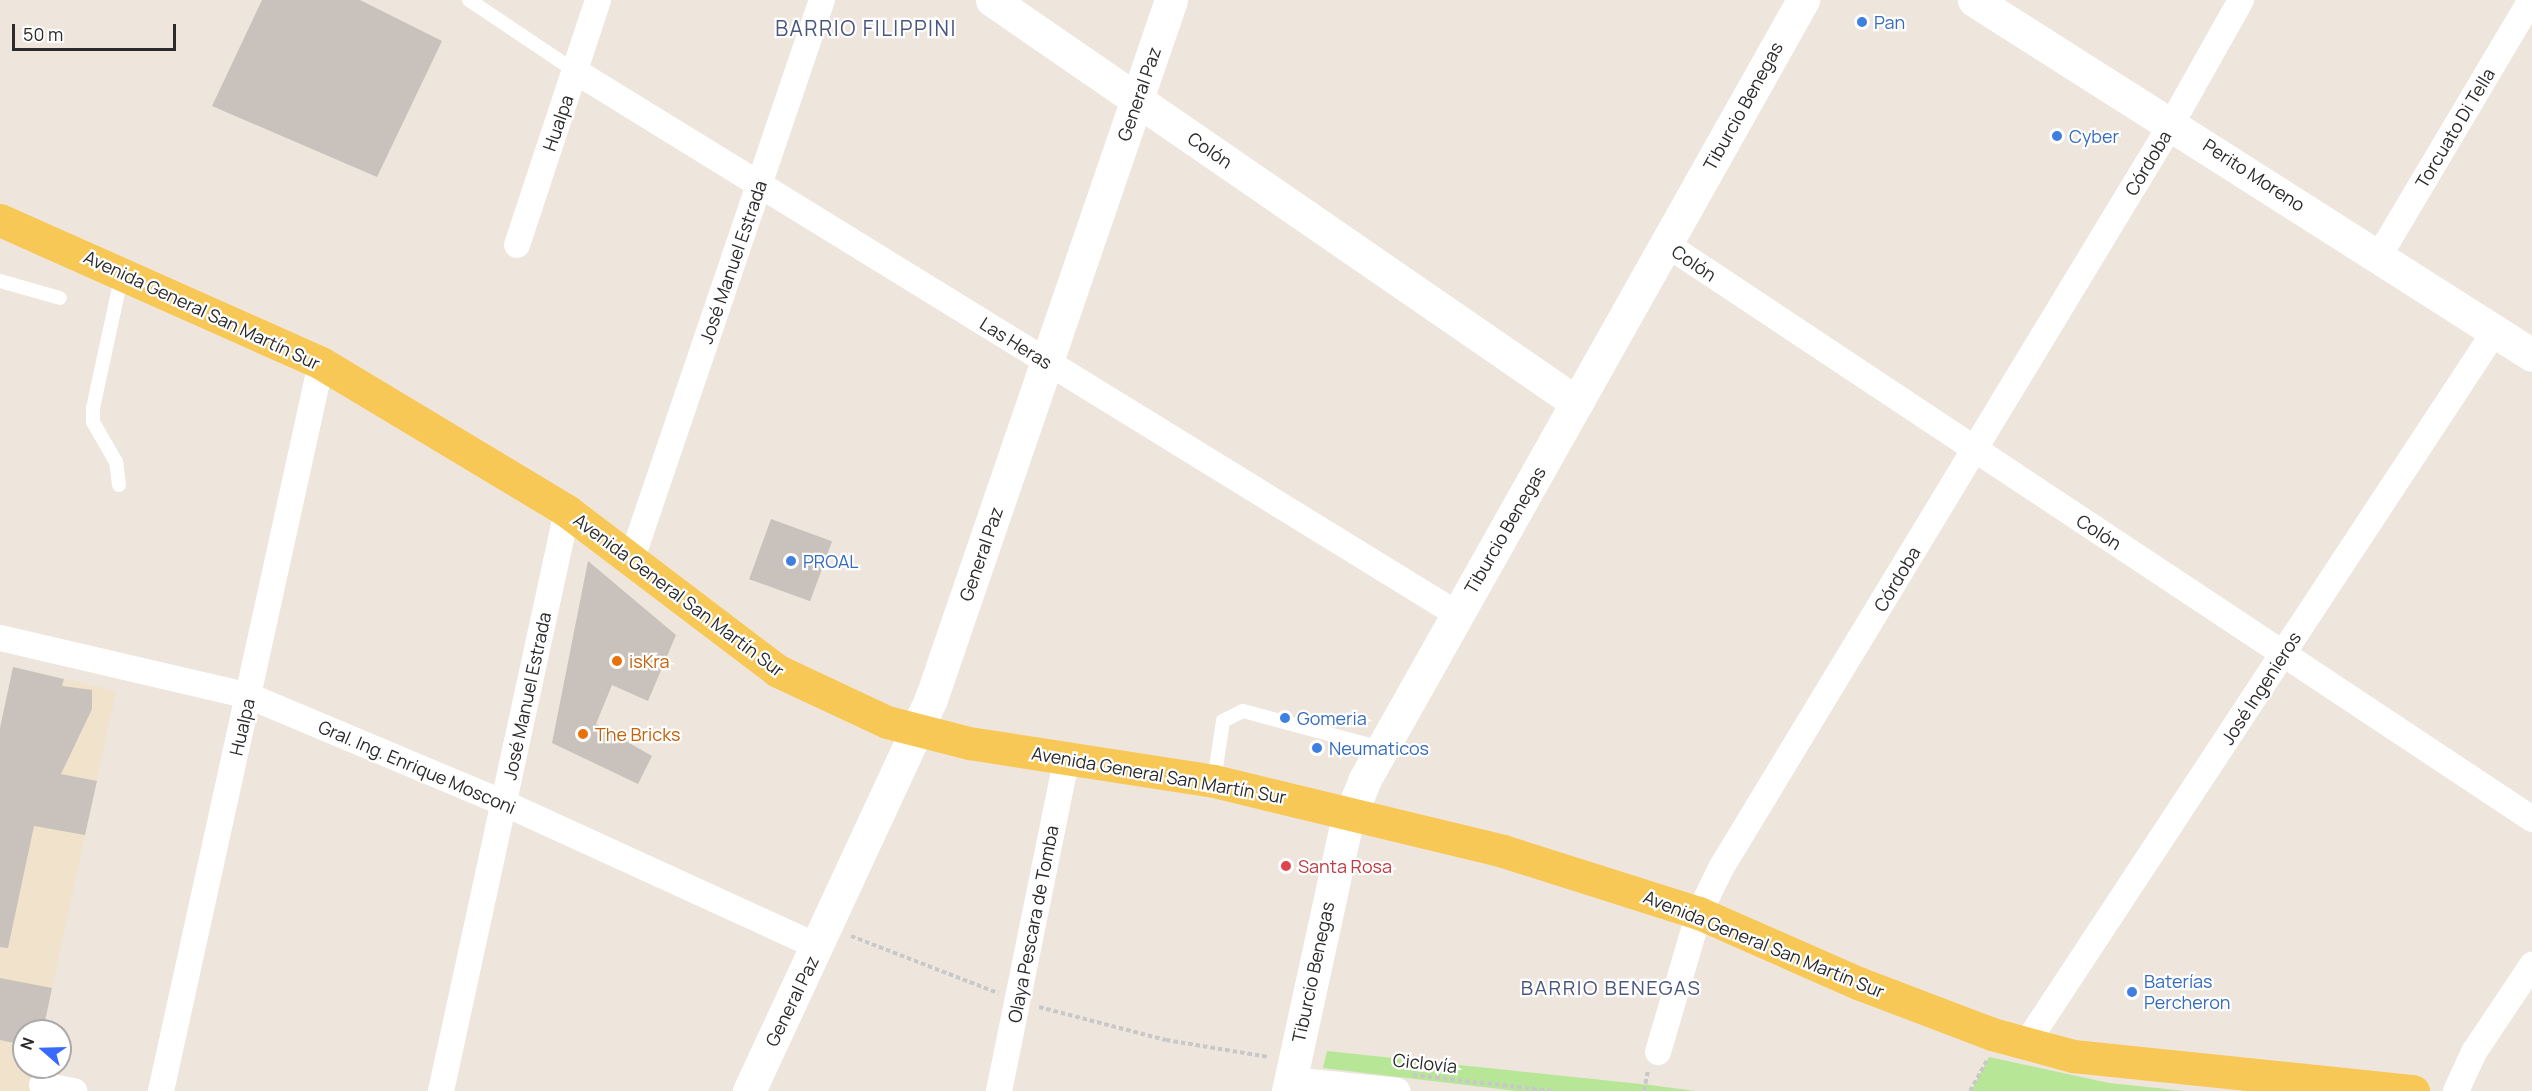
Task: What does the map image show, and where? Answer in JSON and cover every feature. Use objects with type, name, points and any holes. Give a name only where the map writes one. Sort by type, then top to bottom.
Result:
[{"type":"main road","name":"Avenida General San Martín Sur","points":[[0,220],[122,272],[321,363],[567,511],[632,558],[778,671],[918,732],[1214,781],[1351,811],[1514,855],[1699,913],[1858,983],[2026,1044],[2073,1056],[2413,1091]]},
{"type":"street","name":"Hualpa","points":[[517,245],[598,0]]},
{"type":"street","name":"José Manuel Estrada","points":[[632,558],[822,0]]},
{"type":"street","name":"Colón","points":[[992,0],[1577,403]]},
{"type":"street","name":"General Paz","points":[[749,1091],[918,732],[1171,0]]},
{"type":"street","name":"Tiburcio Benegas","points":[[1290,1085],[1351,811],[1381,748],[1803,0]]},
{"type":"street","name":"Perito Moreno","points":[[1974,0],[2172,123],[2532,355]]},
{"type":"street","name":"Córdoba","points":[[1658,1052],[1699,913],[2172,123],[2241,0]]},
{"type":"street","name":"Torcuato Di Tella","points":[[2379,256],[2531,0]]},
{"type":"street","name":"Las Heras","points":[[575,71],[1457,614]]},
{"type":"street","name":"Colón","points":[[1666,244],[2532,819]]},
{"type":"street","name":"José Ingenieros","points":[[2026,1044],[2495,331]]},
{"type":"street","name":"Hualpa","points":[[161,1091],[321,363]]},
{"type":"street","name":"José Manuel Estrada","points":[[441,1091],[567,511]]},
{"type":"street","name":"Gral. Ing. Enrique Mosconi","points":[[1,643],[249,696],[504,803],[818,947]]},
{"type":"street","name":"Olaya Pescara de Tomba","points":[[999,1091],[1067,757]]},
{"type":"street","points":[[2456,1091],[2474,1052],[2532,965]]},
{"type":"street","points":[[1290,1085],[1399,1083]]},
{"type":"street","points":[[42,1085],[74,1091]]},
{"type":"lane","points":[[469,0],[575,71]]},
{"type":"lane","points":[[119,485],[116,462],[93,422],[93,408],[122,272]]},
{"type":"lane","points":[[0,281],[60,298]]},
{"type":"lane","points":[[1214,781],[1223,722],[1243,711],[1381,748]]},
{"type":"path","points":[[1970,1091],[1988,1058]]},
{"type":"path","name":"Ciclovía","points":[[1399,1083],[1553,1091]]},
{"type":"shaded area","points":[[13,667],[116,691],[46,1019],[12,1019],[12,1079],[32,1079],[30,1091],[0,1091],[0,728]]},
{"type":"green space","points":[[1327,1051],[1696,1091],[1516,1091],[1323,1068]]},
{"type":"green space","points":[[1989,1057],[2109,1083],[2186,1091],[1971,1091]]},
{"type":"building","points":[[262,0],[360,0],[442,41],[377,177],[212,106]]},
{"type":"building","name":"PROAL","points":[[771,519],[832,541],[810,601],[749,579]]},
{"type":"building","points":[[588,561],[676,635],[648,701],[612,685],[596,724],[652,756],[638,784],[552,743]]},
{"type":"building","points":[[13,667],[64,679],[62,686],[92,690],[92,709],[61,774],[97,781],[85,835],[34,826],[8,948],[0,947],[0,728]]},
{"type":"building","points":[[0,978],[52,988],[46,1019],[12,1019],[12,1042],[0,1040]]},
{"type":"place","name":"Pan","points":[[1862,22]]},
{"type":"place","name":"Cyber","points":[[2057,136]]},
{"type":"place","name":"PROAL","points":[[791,561]]},
{"type":"place","name":"isKra","points":[[617,661]]},
{"type":"place","name":"Gomeria","points":[[1285,718]]},
{"type":"place","name":"The Bricks","points":[[583,734]]},
{"type":"place","name":"Neumaticos","points":[[1317,748]]},
{"type":"place","name":"Santa Rosa","points":[[1286,866]]},
{"type":"place","name":"Baterías Percheron","points":[[2132,992]]},
{"type":"district","name":"BARRIO FILIPPINI","points":[[866,28]]},
{"type":"district","name":"BARRIO BENEGAS","points":[[1611,987]]}]
